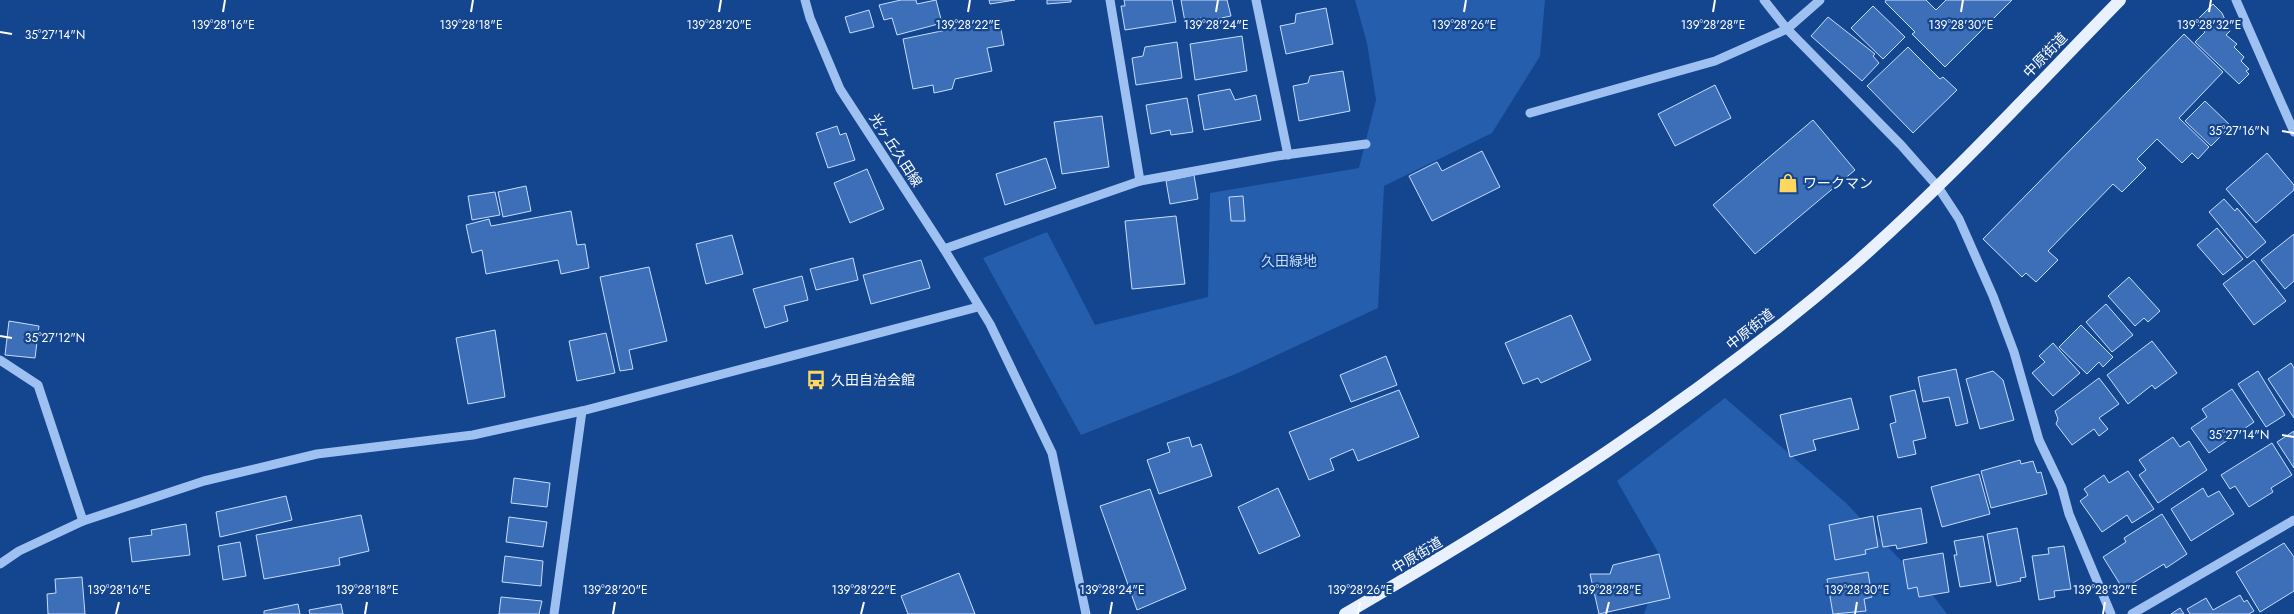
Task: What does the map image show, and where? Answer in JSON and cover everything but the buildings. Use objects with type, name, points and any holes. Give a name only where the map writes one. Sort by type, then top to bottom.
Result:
[{"type":"main road","name":"中原街道","points":[[1346,614],[1442,558],[1614,448],[1698,388],[1850,267],[1938,187],[2120,0]]},
{"type":"street","name":"光ヶ丘久田線","points":[[805,0],[810,18],[840,89],[944,249],[990,324],[1052,453],[1086,614]]},
{"type":"street","points":[[1110,0],[1140,181]]},
{"type":"street","points":[[1256,0],[1288,155]]},
{"type":"street","points":[[1764,0],[1787,29],[1901,145],[1938,187],[1959,219],[1993,296],[2014,352],[2039,440],[2062,488],[2069,514],[2111,614]]},
{"type":"street","points":[[1530,113],[1715,61],[1787,29],[1820,0]]},
{"type":"street","points":[[2236,0],[2294,132]]},
{"type":"street","points":[[944,249],[1140,181],[1288,155],[1366,144]]},
{"type":"street","points":[[0,564],[19,551],[83,520],[204,481],[317,454],[473,434],[582,411],[978,307]]},
{"type":"street","points":[[0,360],[38,385],[83,520]]},
{"type":"street","points":[[554,614],[582,411]]},
{"type":"street","points":[[2132,614],[2293,522]]},
{"type":"green space","name":"久田緑地","points":[[1355,0],[1545,0],[1540,56],[1492,133],[1384,186],[1378,308],[1238,373],[1081,435],[983,258],[1047,232],[1095,325],[1208,297],[1210,193],[1359,168],[1376,100],[1367,43]]},
{"type":"green space","points":[[1725,398],[1846,503],[1928,589],[1947,614],[1644,614],[1662,563],[1659,554],[1617,481]]},
{"type":"place","name":"ワークマン","points":[[1788,183]]},
{"type":"place","name":"久田自治会館","points":[[816,380]]}]
